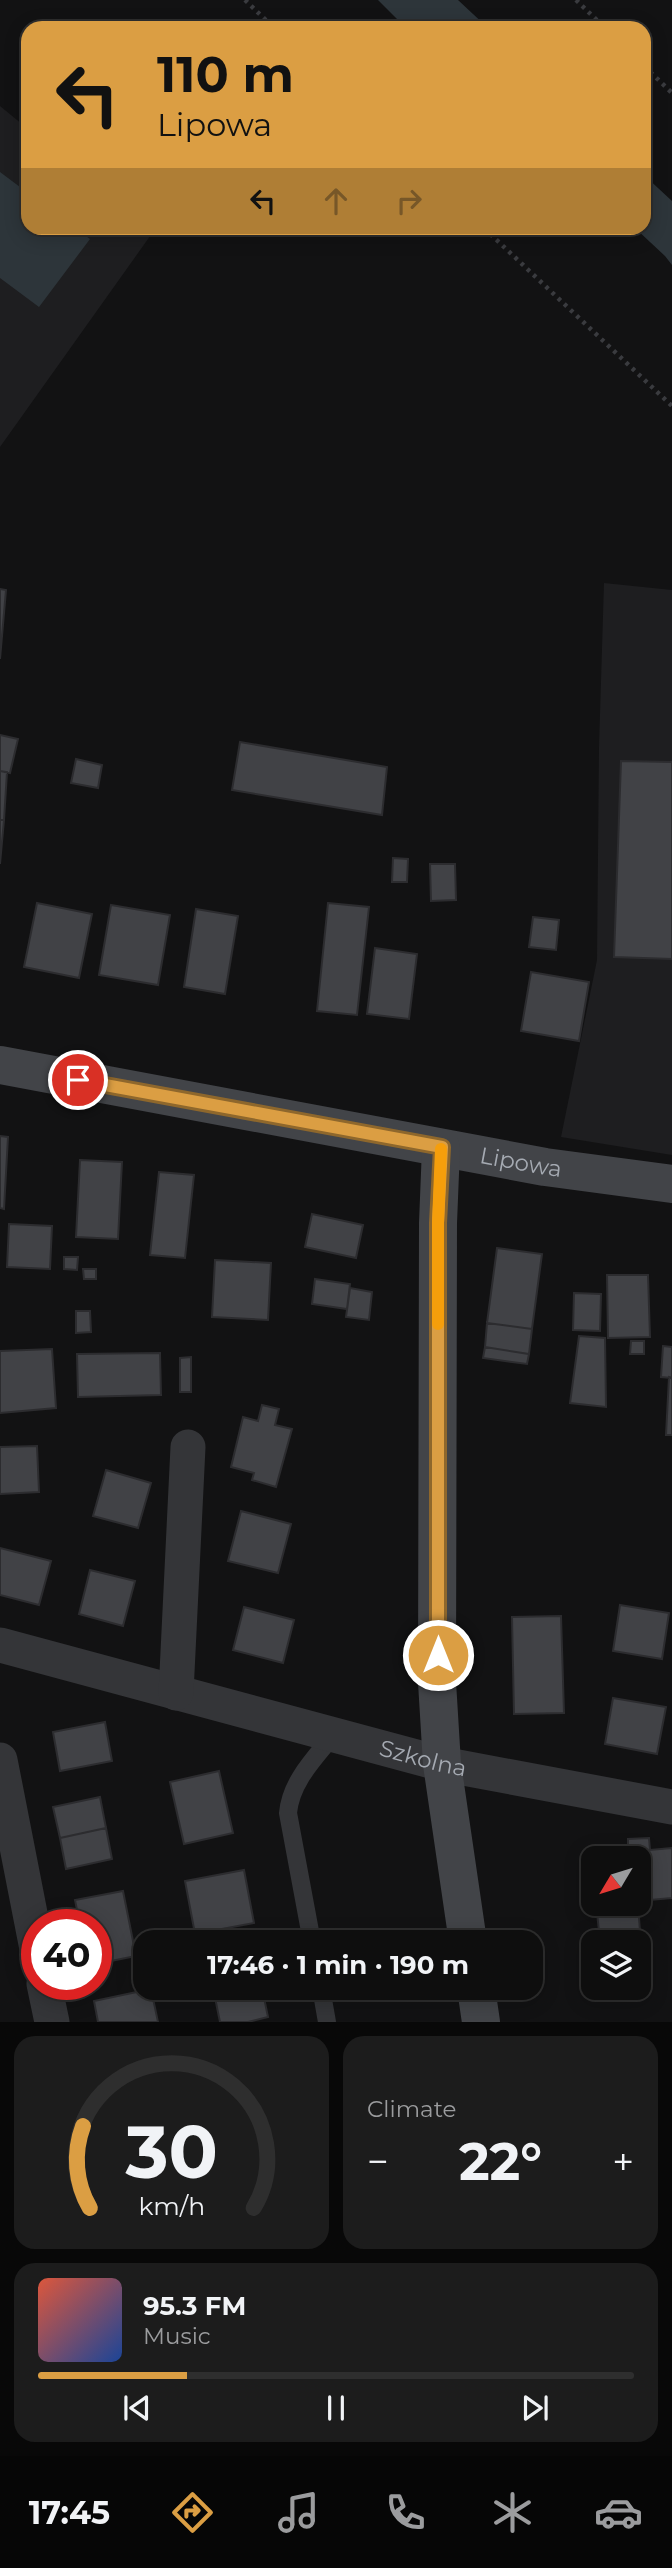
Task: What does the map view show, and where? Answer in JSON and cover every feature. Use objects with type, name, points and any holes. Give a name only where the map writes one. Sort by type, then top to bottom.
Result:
[{"type":"street","name":"Lipowa","points":[[0,1065],[545,1167],[672,1184]]},
{"type":"street","points":[[442,1147],[438,1237],[438,1682],[442,1764],[466,1930]]},
{"type":"street","points":[[176,1693],[188,1447]]},
{"type":"street","name":"Szkolna","points":[[0,1645],[442,1764],[672,1807]]},
{"type":"street","points":[[0,1760],[11,1878],[22,1909]]},
{"type":"street","points":[[47,2000],[52,2022]]},
{"type":"street","points":[[477,2000],[481,2022]]},
{"type":"lane","points":[[311,1930],[288,1813],[289,1797],[334,1733]]},
{"type":"lane","points":[[323,2000],[327,2022]]},
{"type":"path","points":[[245,0],[267,21]]},
{"type":"path","points":[[576,0],[598,21]]},
{"type":"path","points":[[651,73],[672,93]]},
{"type":"path","points":[[491,235],[672,406]]},
{"type":"shaded area","points":[[378,0],[458,0],[480,21],[399,21]]},
{"type":"shaded area","points":[[0,106],[21,123],[21,235],[151,235],[0,447]]},
{"type":"shaded area","points":[[0,172],[21,188],[21,235],[85,235],[90,239],[39,307],[0,278]]},
{"type":"shaded area","points":[[651,182],[672,201],[672,265],[642,235],[651,235]]},
{"type":"shaded area","points":[[604,583],[672,590],[672,1155],[561,1137],[597,960]]},
{"type":"building","points":[[0,589],[6,590],[0,659]]},
{"type":"building","points":[[0,735],[18,739],[10,773],[0,771]]},
{"type":"building","points":[[240,742],[387,767],[382,815],[232,790]]},
{"type":"building","points":[[76,759],[102,765],[98,788],[71,783]]},
{"type":"building","points":[[621,761],[672,762],[672,959],[614,957]]},
{"type":"building","points":[[0,771],[7,772],[4,820],[0,820]]},
{"type":"building","points":[[0,820],[4,820],[0,864]]},
{"type":"building","points":[[393,858],[408,859],[407,882],[392,882]]},
{"type":"building","points":[[430,864],[455,864],[456,900],[431,901]]},
{"type":"building","points":[[37,903],[92,914],[79,978],[24,967]]},
{"type":"building","points":[[328,903],[369,907],[357,1015],[317,1011]]},
{"type":"building","points":[[111,905],[170,915],[158,985],[99,975]]},
{"type":"building","points":[[196,909],[238,916],[225,994],[184,987]]},
{"type":"building","points":[[533,917],[559,920],[556,950],[529,947]]},
{"type":"building","points":[[375,948],[417,954],[409,1019],[367,1014]]},
{"type":"building","points":[[531,972],[589,982],[579,1041],[521,1031]]},
{"type":"building","points":[[0,1136],[8,1137],[4,1209],[0,1208]]},
{"type":"building","points":[[80,1160],[122,1162],[118,1239],[76,1237]]},
{"type":"building","points":[[159,1172],[194,1175],[185,1258],[150,1255]]},
{"type":"building","points":[[312,1214],[363,1225],[356,1258],[305,1247]]},
{"type":"building","points":[[9,1224],[52,1226],[50,1269],[7,1267]]},
{"type":"building","points":[[497,1248],[542,1254],[532,1329],[487,1323]]},
{"type":"building","points":[[64,1257],[78,1257],[77,1270],[64,1269]]},
{"type":"building","points":[[215,1260],[271,1263],[268,1320],[212,1317]]},
{"type":"building","points":[[83,1269],[96,1269],[96,1279],[84,1279]]},
{"type":"building","points":[[607,1275],[648,1275],[650,1337],[608,1338]]},
{"type":"building","points":[[315,1279],[350,1284],[347,1309],[312,1304]]},
{"type":"building","points":[[350,1288],[372,1292],[369,1320],[346,1317]]},
{"type":"building","points":[[574,1293],[601,1294],[600,1331],[573,1330]]},
{"type":"building","points":[[76,1311],[90,1311],[91,1332],[76,1333]]},
{"type":"building","points":[[487,1323],[532,1329],[529,1354],[485,1347]]},
{"type":"building","points":[[579,1336],[605,1338],[606,1407],[570,1403]]},
{"type":"building","points":[[631,1341],[644,1341],[644,1354],[630,1354]]},
{"type":"building","points":[[663,1346],[672,1347],[672,1378],[661,1377]]},
{"type":"building","points":[[485,1347],[529,1354],[527,1364],[483,1358]]},
{"type":"building","points":[[52,1349],[56,1408],[0,1413],[0,1351]]},
{"type":"building","points":[[160,1353],[161,1395],[78,1397],[77,1354]]},
{"type":"building","points":[[191,1357],[191,1392],[180,1392],[180,1358]]},
{"type":"building","points":[[669,1377],[672,1378],[672,1435],[666,1435]]},
{"type":"building","points":[[262,1405],[279,1409],[275,1425],[292,1429],[276,1487],[252,1480],[254,1473],[231,1467],[243,1417],[258,1421]]},
{"type":"building","points":[[37,1446],[39,1492],[0,1494],[0,1447]]},
{"type":"building","points":[[106,1470],[151,1483],[138,1528],[93,1516]]},
{"type":"building","points":[[241,1511],[291,1524],[278,1573],[228,1561]]},
{"type":"building","points":[[0,1548],[51,1561],[39,1605],[0,1595]]},
{"type":"building","points":[[90,1570],[135,1581],[123,1626],[79,1614]]},
{"type":"building","points":[[620,1605],[669,1613],[662,1659],[613,1651]]},
{"type":"building","points":[[244,1607],[294,1620],[283,1663],[233,1650]]},
{"type":"building","points":[[561,1616],[564,1713],[514,1714],[512,1617]]},
{"type":"building","points":[[613,1698],[666,1707],[657,1754],[605,1744]]},
{"type":"building","points":[[105,1722],[112,1761],[60,1771],[53,1732]]},
{"type":"building","points":[[219,1771],[233,1833],[184,1844],[170,1782]]},
{"type":"building","points":[[100,1797],[106,1828],[60,1838],[53,1807]]},
{"type":"building","points":[[106,1828],[112,1859],[66,1869],[60,1838]]},
{"type":"building","points":[[649,1838],[650,1846],[628,1846],[628,1839]]},
{"type":"building","points":[[672,1848],[672,1898],[651,1900],[651,1850]]},
{"type":"building","points":[[244,1870],[254,1923],[216,1930],[194,1930],[185,1881]]},
{"type":"building","points":[[123,1891],[133,1941],[133,1957],[112,1961],[112,1909],[77,1909],[75,1900]]},
{"type":"building","points":[[597,1916],[639,1916],[640,1930],[599,1930]]},
{"type":"building","points":[[133,1993],[133,2000],[153,2000],[158,2022],[98,2022],[94,2001],[112,2000],[112,1997]]},
{"type":"building","points":[[215,2000],[264,2000],[268,2017],[248,2022],[220,2022]]},
{"type":"slow traffic","points":[[438,1324],[441,1149]]},
{"type":"route","points":[[78,1080],[442,1147],[438,1223],[438,1655]]}]
